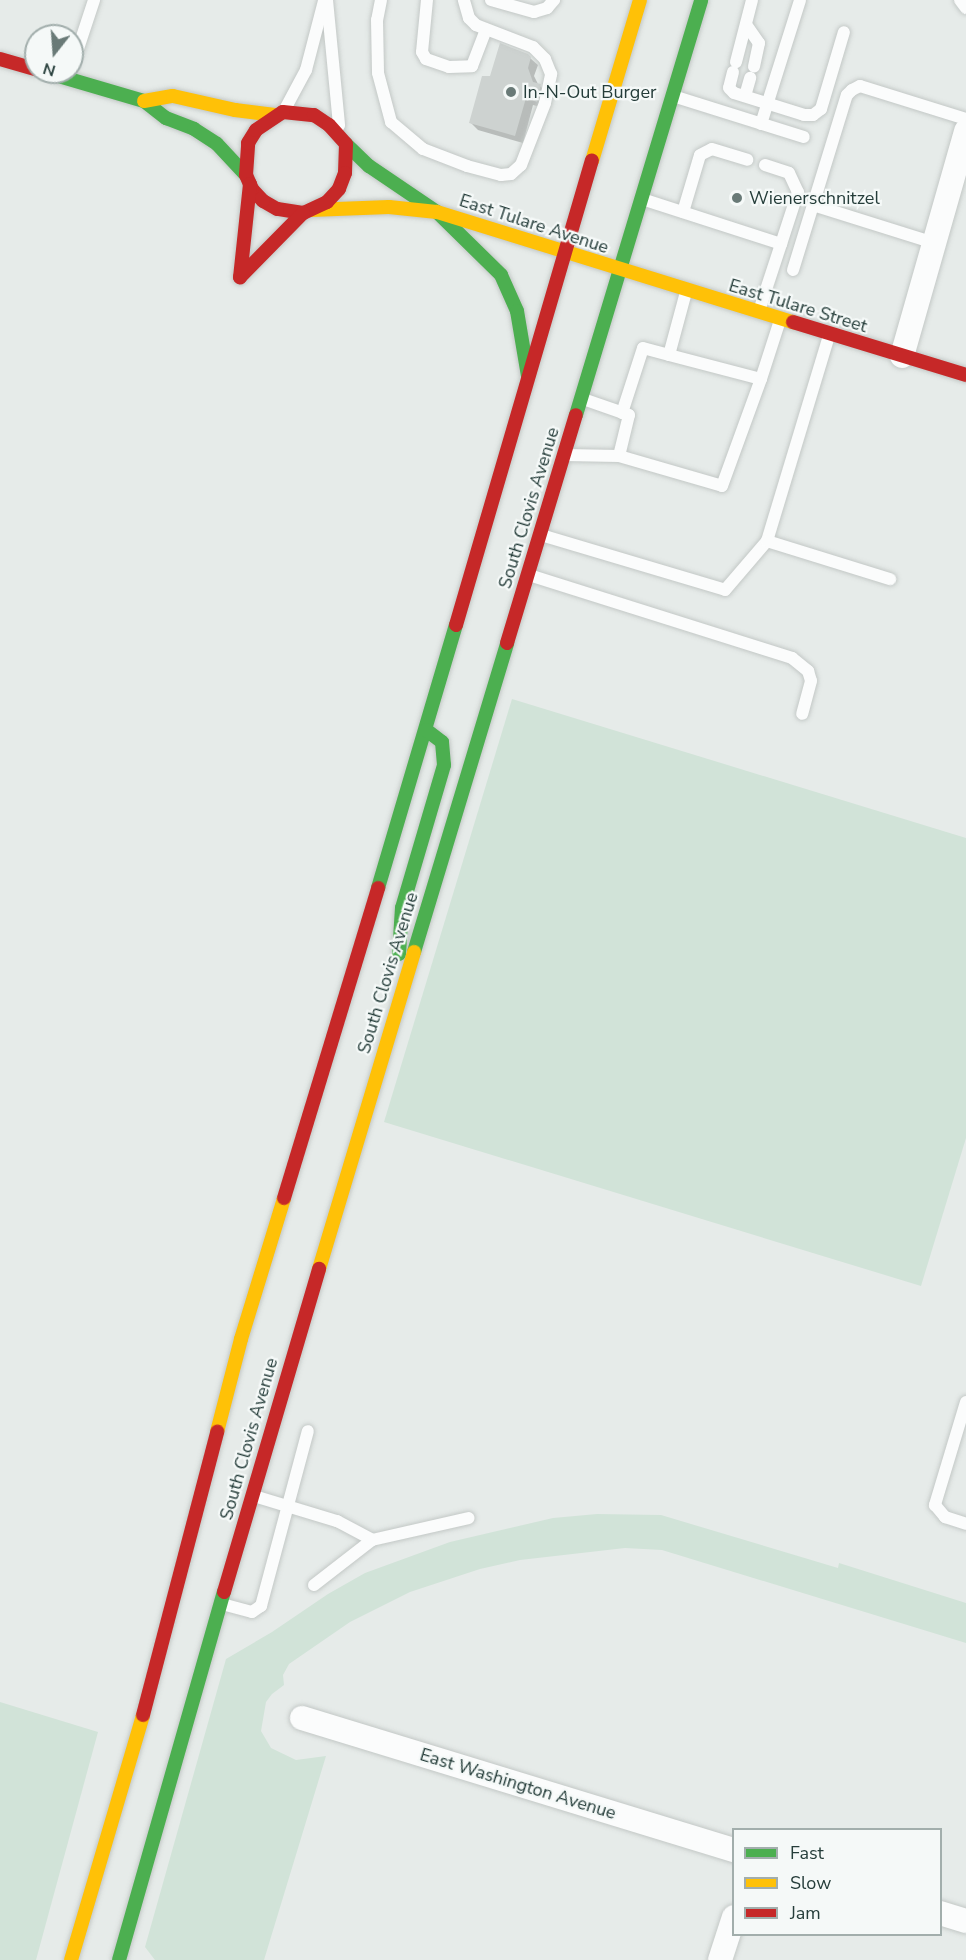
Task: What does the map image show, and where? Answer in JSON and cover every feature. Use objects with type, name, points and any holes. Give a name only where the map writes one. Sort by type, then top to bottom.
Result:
[{"type":"main road","name":"South Clovis Avenue","points":[[71,1960],[152,1683],[241,1339],[426,730],[640,0]]},
{"type":"main road","name":"South Clovis Avenue","points":[[119,1960],[252,1495],[396,1010],[701,0]]},
{"type":"main road","points":[[0,59],[24,66]]},
{"type":"main road","name":"East Tulare Avenue","points":[[84,78],[144,101],[166,118],[194,129],[217,144],[248,179],[263,201],[277,209],[307,211],[389,207],[437,212],[620,270]]},
{"type":"main road","name":"East Tulare Avenue","points":[[144,101],[173,96],[235,110],[314,115],[369,166],[437,212]]},
{"type":"main road","points":[[279,113],[256,130],[248,143],[245,159],[248,179],[240,277],[307,211],[327,202],[339,189],[345,173],[343,140]]},
{"type":"main road","points":[[437,212],[501,275],[506,284],[517,311],[528,376]]},
{"type":"main road","name":"East Tulare Street","points":[[620,270],[966,375]]},
{"type":"main road","points":[[396,1010],[402,908],[444,765],[442,742],[426,730]]},
{"type":"main road","points":[[102,1853],[114,1864]]},
{"type":"street","points":[[902,356],[966,130]]},
{"type":"street","name":"East Washington Avenue","points":[[302,1719],[732,1849]]},
{"type":"street","points":[[942,1914],[966,1921]]},
{"type":"street","points":[[720,1960],[732,1923]]},
{"type":"lane","points":[[84,30],[94,0]]},
{"type":"lane","points":[[279,113],[306,70],[326,0]]},
{"type":"lane","points":[[326,0],[343,140]]},
{"type":"lane","points":[[381,0],[377,20],[378,73],[391,122],[423,149],[467,166],[511,174],[521,165],[545,103],[551,74],[545,58],[533,48],[476,26],[469,18],[464,0]]},
{"type":"lane","points":[[427,0],[422,52],[426,59],[449,67],[472,66],[486,30]]},
{"type":"lane","points":[[495,1],[534,12],[547,8],[554,0]]},
{"type":"lane","points":[[752,0],[729,88],[734,93],[804,115],[813,115],[821,109],[844,32]]},
{"type":"lane","points":[[761,124],[800,0]]},
{"type":"lane","points":[[960,0],[966,8]]},
{"type":"lane","points":[[745,96],[759,43],[747,26]]},
{"type":"lane","points":[[793,270],[847,95],[852,90],[860,86],[966,119]]},
{"type":"lane","points":[[672,96],[804,137]]},
{"type":"lane","points":[[683,212],[700,155],[712,149],[747,160]]},
{"type":"lane","points":[[758,313],[798,192],[789,173],[765,165]]},
{"type":"lane","points":[[641,198],[781,244]]},
{"type":"lane","points":[[813,206],[934,243]]},
{"type":"lane","points":[[669,355],[687,291]]},
{"type":"lane","points":[[564,455],[619,456],[722,486],[780,320]]},
{"type":"lane","points":[[540,534],[724,590],[767,541],[829,334]]},
{"type":"lane","points":[[622,412],[643,348],[761,379]]},
{"type":"lane","points":[[581,398],[628,415],[619,456]]},
{"type":"lane","points":[[767,541],[890,579]]},
{"type":"lane","points":[[528,575],[792,658],[808,671],[811,681],[802,714]]},
{"type":"lane","points":[[966,1402],[935,1505],[945,1517],[966,1524]]},
{"type":"lane","points":[[221,1604],[252,1612],[261,1606],[308,1431]]},
{"type":"lane","points":[[252,1495],[337,1521],[372,1540]]},
{"type":"lane","points":[[314,1585],[372,1540],[470,1518]]},
{"type":"green space","points":[[512,699],[966,838],[966,1138],[921,1286],[384,1122]]},
{"type":"green space","points":[[597,1514],[661,1515],[838,1568],[839,1563],[966,1603],[966,1643],[662,1550],[625,1548],[520,1560],[480,1569],[410,1592],[350,1622],[289,1664],[283,1675],[284,1685],[266,1702],[261,1731],[271,1748],[296,1760],[326,1756],[264,1960],[155,1960],[145,1947],[226,1659],[365,1573],[450,1542],[553,1518]]},
{"type":"green space","points":[[0,1702],[98,1732],[36,1960],[0,1960]]},
{"type":"building","name":"In-N-Out Burger","points":[[500,43],[531,57],[528,68],[533,82],[541,84],[537,102],[526,98],[515,136],[469,123],[482,76],[490,76]]},
{"type":"traffic: fast","points":[[576,415],[701,0]]},
{"type":"traffic: fast","points":[[84,83],[144,101],[166,118],[194,129],[217,144],[246,175]]},
{"type":"traffic: fast","points":[[346,144],[369,166],[437,212],[501,275],[517,311],[528,376]]},
{"type":"traffic: fast","points":[[378,888],[456,625]]},
{"type":"traffic: fast","points":[[414,952],[507,643]]},
{"type":"traffic: fast","points":[[399,954],[402,908],[444,765],[442,742],[426,730]]},
{"type":"traffic: fast","points":[[119,1960],[224,1592]]},
{"type":"traffic: slow","points":[[592,161],[640,0]]},
{"type":"traffic: slow","points":[[144,101],[173,96],[235,110],[275,115]]},
{"type":"traffic: slow","points":[[311,210],[389,207],[437,212],[793,322]]},
{"type":"traffic: slow","points":[[319,1269],[414,952]]},
{"type":"traffic: slow","points":[[217,1432],[241,1339],[284,1198]]},
{"type":"traffic: slow","points":[[71,1960],[143,1715]]},
{"type":"traffic: jam","points":[[0,59],[24,66]]},
{"type":"traffic: jam","points":[[283,112],[314,115],[329,125],[346,144],[345,173],[339,189],[327,202],[303,213],[277,209],[263,201],[252,189],[246,175],[248,143],[256,130],[283,112]]},
{"type":"traffic: jam","points":[[456,625],[592,161]]},
{"type":"traffic: jam","points":[[250,184],[240,277],[303,213]]},
{"type":"traffic: jam","points":[[793,322],[966,375]]},
{"type":"traffic: jam","points":[[507,643],[576,415]]},
{"type":"traffic: jam","points":[[284,1198],[378,888]]},
{"type":"traffic: jam","points":[[224,1592],[319,1269]]},
{"type":"traffic: jam","points":[[143,1715],[217,1432]]},
{"type":"place","name":"In-N-Out Burger","points":[[511,92]]},
{"type":"place","name":"Wienerschnitzel","points":[[737,198]]}]
